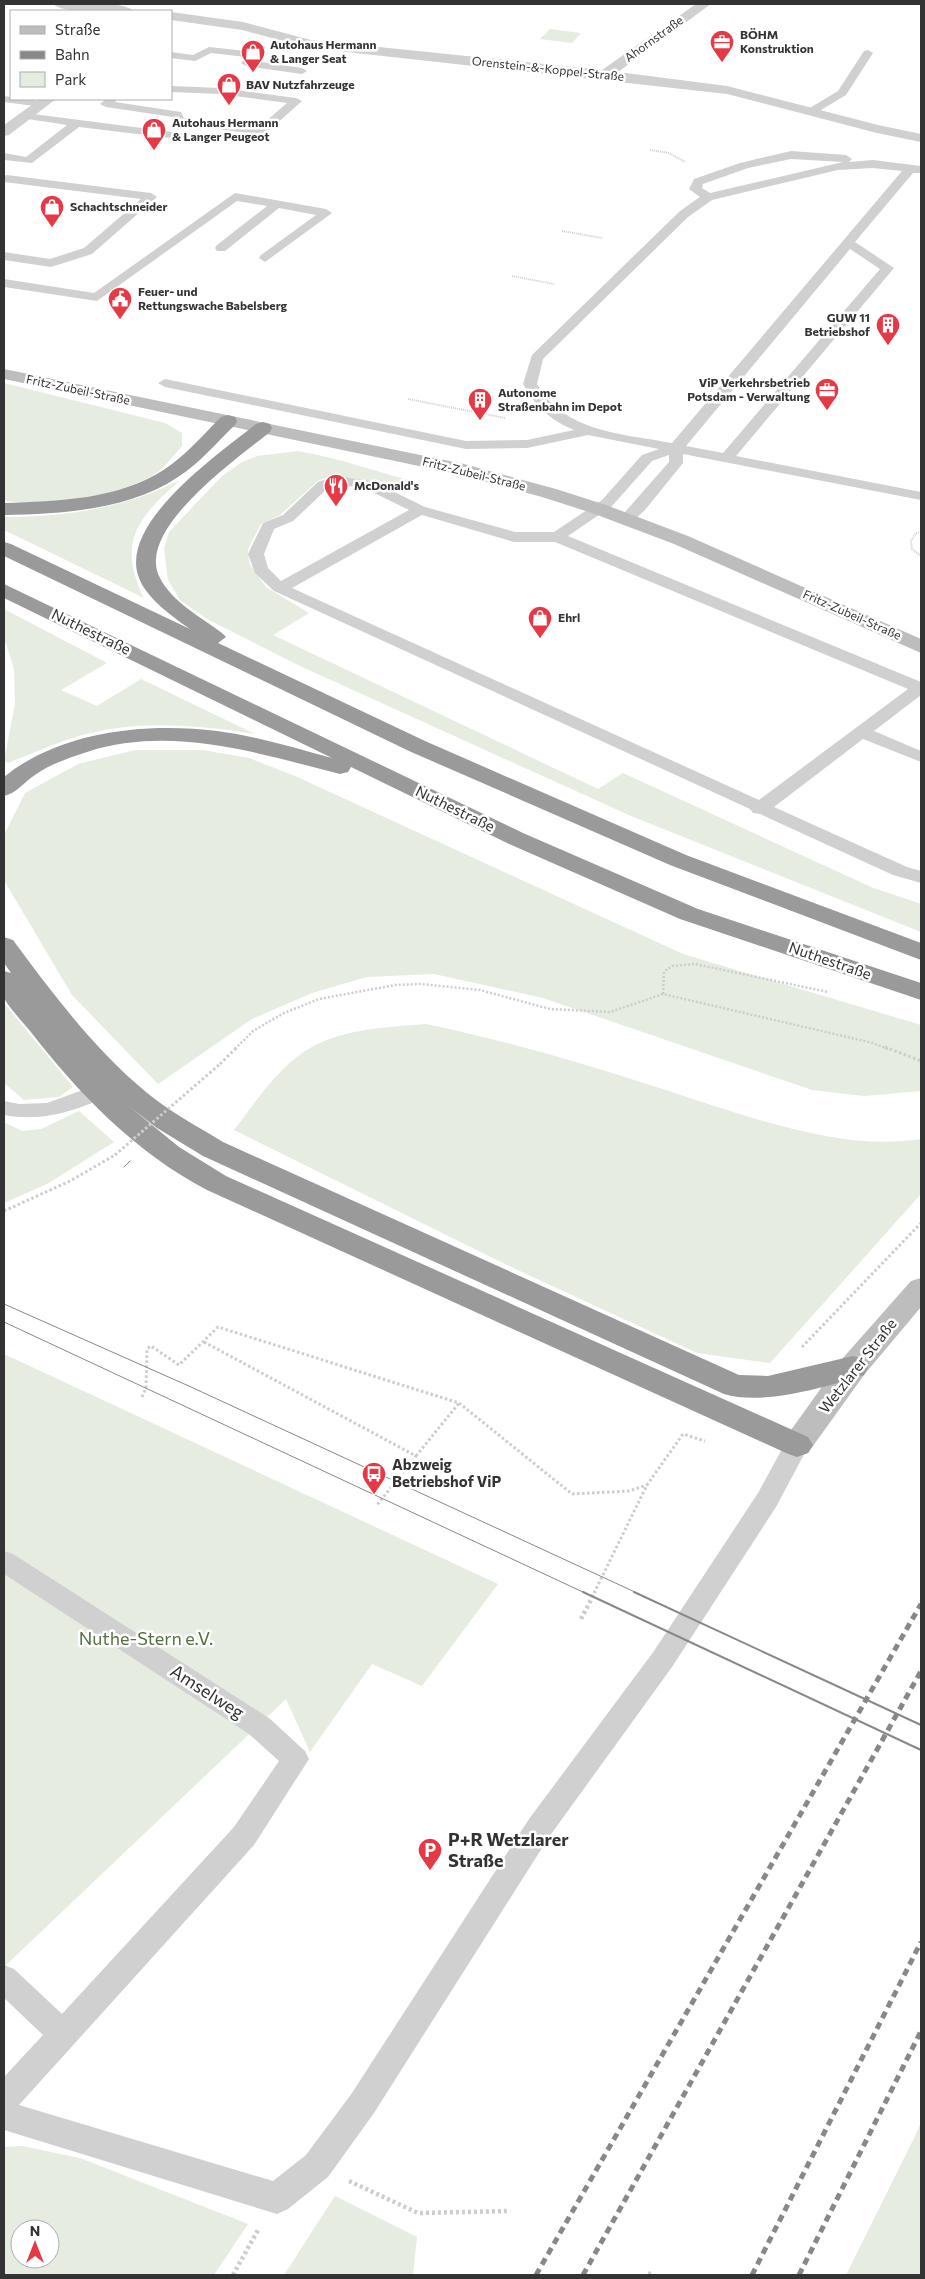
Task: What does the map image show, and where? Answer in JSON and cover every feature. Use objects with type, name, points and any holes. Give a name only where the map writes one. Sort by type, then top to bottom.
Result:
[{"type":"highway","points":[[4,509],[52,508],[87,503],[120,495],[150,484],[171,474],[228,421]]},
{"type":"highway","points":[[263,428],[198,482],[164,516],[146,546],[147,575],[163,598],[264,674]]},
{"type":"highway","points":[[4,548],[417,746],[678,860],[921,952]]},
{"type":"highway","name":"Nuthestraße","points":[[4,590],[515,838],[690,914],[921,992]]},
{"type":"highway","points":[[4,789],[14,777],[47,757],[91,744],[138,736],[195,736],[244,742],[408,786]]},
{"type":"highway","points":[[4,945],[31,983],[92,1056],[109,1088],[138,1132],[199,1173],[273,1209],[797,1445]]},
{"type":"highway","points":[[4,979],[22,1005],[109,1088],[160,1116],[213,1149],[735,1386],[768,1386],[854,1367]]},
{"type":"street","points":[[62,4],[117,10]]},
{"type":"street","points":[[172,17],[191,4]]},
{"type":"street","name":"Ahornstraße","points":[[605,75],[704,4]]},
{"type":"street","name":"Orenstein-&-Koppel-Straße","points":[[172,17],[243,26],[310,44],[605,75],[727,90],[877,129],[921,138]]},
{"type":"street","points":[[4,132],[45,101]]},
{"type":"street","name":"Fritz-Zubeil-Straße","points":[[4,374],[464,470],[599,509],[760,573],[921,646]]},
{"type":"street","name":"Wetzlarer Straße","points":[[797,1445],[854,1367],[921,1288]]},
{"type":"lane","points":[[172,55],[194,58],[208,50],[254,55],[246,63],[302,71]]},
{"type":"lane","points":[[812,111],[842,93],[868,53]]},
{"type":"lane","points":[[111,100],[106,104],[176,114],[180,121],[261,132],[296,101],[220,91],[172,89]]},
{"type":"lane","points":[[24,100],[45,101]]},
{"type":"lane","points":[[25,116],[213,140]]},
{"type":"lane","points":[[4,157],[28,161],[78,123]]},
{"type":"lane","points":[[708,197],[695,189],[698,182],[711,176],[789,155],[815,155],[916,170]]},
{"type":"lane","points":[[873,164],[838,166],[708,197],[684,214],[536,358],[530,384],[539,402],[556,417],[588,431],[921,496]]},
{"type":"lane","points":[[557,537],[613,498],[647,458],[676,448],[847,242],[916,170]]},
{"type":"lane","points":[[4,256],[51,263],[88,252],[150,198],[5,180]]},
{"type":"lane","points":[[4,283],[97,298],[235,198],[326,213],[265,258]]},
{"type":"lane","points":[[221,248],[276,204]]},
{"type":"lane","points":[[727,457],[888,268],[847,242]]},
{"type":"lane","points":[[165,383],[466,445],[500,448],[562,439],[588,431]]},
{"type":"lane","points":[[626,520],[640,507],[676,463],[676,448]]},
{"type":"lane","points":[[920,688],[557,537],[514,537],[420,510],[367,484],[335,480],[323,485],[288,518],[268,526],[256,554],[261,570],[280,588],[759,808],[900,871],[921,877]]},
{"type":"lane","points":[[280,588],[420,510]]},
{"type":"lane","points":[[759,808],[920,688]]},
{"type":"lane","points":[[862,732],[921,757]]},
{"type":"lane","points":[[4,1108],[29,1113],[57,1110],[109,1088]]},
{"type":"lane","points":[[4,2115],[277,2198],[317,2166],[363,2104],[539,1828],[663,1660],[767,1500],[797,1445]]},
{"type":"lane","name":"Amselweg","points":[[4,1560],[259,1726],[295,1759],[244,1836],[63,2034]]},
{"type":"lane","points":[[4,1979],[63,2034],[4,2099]]},
{"type":"path","points":[[650,150],[669,153],[711,176]]},
{"type":"path","points":[[562,231],[602,238]]},
{"type":"path","points":[[512,276],[554,284]]},
{"type":"path","points":[[408,398],[535,425],[556,417]]},
{"type":"path","points":[[921,532],[916,533],[911,541],[912,550],[921,556]]},
{"type":"path","points":[[663,994],[662,981],[664,972],[672,966],[695,964],[831,993]]},
{"type":"path","points":[[4,1211],[70,1181],[115,1155],[220,1064],[253,1031],[284,1013],[319,999],[373,988],[413,984],[450,986],[480,990],[550,1009],[610,1012],[663,994],[873,1043],[921,1061]]},
{"type":"path","points":[[798,1351],[921,1223]]},
{"type":"path","points":[[142,1397],[146,1388],[147,1349],[151,1346],[180,1365],[218,1327],[459,1403],[572,1494],[630,1491],[647,1485]]},
{"type":"path","points":[[204,1342],[416,1456]]},
{"type":"path","points":[[377,1505],[459,1403]]},
{"type":"path","points":[[581,1619],[621,1542],[647,1485],[683,1434],[708,1442]]},
{"type":"path","points":[[317,2166],[418,2214],[509,2211]]},
{"type":"path","points":[[233,2275],[277,2198]]},
{"type":"green space","points":[[550,29],[581,33],[572,43],[540,39]]},
{"type":"green space","points":[[4,383],[165,423],[182,433],[182,446],[158,472],[124,488],[83,498],[42,502],[4,501]]},
{"type":"green space","points":[[298,451],[420,483],[408,491],[373,482],[333,476],[319,480],[280,515],[261,524],[248,549],[249,563],[266,587],[309,613],[273,635],[598,789],[623,773],[871,887],[921,904],[921,932],[631,816],[300,666],[207,619],[180,600],[168,580],[164,549],[169,532],[222,476],[242,462],[257,456]]},
{"type":"green space","points":[[180,480],[150,509],[136,531],[132,557],[135,576],[144,598],[4,530],[4,517],[50,515],[94,509],[138,498]]},
{"type":"green space","points":[[4,609],[107,663],[61,690],[97,706],[141,679],[255,734],[211,728],[166,725],[120,728],[76,737],[8,763],[4,761],[15,704],[14,669],[4,638]]},
{"type":"green space","points":[[135,750],[203,750],[249,758],[295,776],[683,954],[921,1025],[921,1091],[864,1096],[812,1090],[543,998],[434,974],[367,977],[312,993],[252,1019],[158,1084],[72,995],[5,882],[5,833],[25,793],[78,764]]},
{"type":"green space","points":[[4,1003],[73,1087],[59,1097],[24,1100],[4,1083]]},
{"type":"green space","points":[[426,1024],[512,1044],[569,1060],[751,1117],[820,1135],[889,1142],[921,1139],[921,1194],[770,1363],[697,1353],[509,1266],[234,1130],[272,1081],[294,1059],[307,1050],[333,1038],[359,1031]]},
{"type":"green space","points":[[79,1111],[114,1142],[47,1184],[4,1203],[4,1122],[22,1131],[41,1129]]},
{"type":"green space","name":"Nuthe-Stern e.V.","points":[[4,1354],[498,1584],[422,1686],[372,1664],[310,1752],[286,1699],[4,1967]]},
{"type":"green space","points":[[921,2122],[921,2275],[846,2275],[916,2134]]},
{"type":"green space","points":[[22,2146],[80,2158],[248,2224],[214,2275],[4,2275],[4,2147]]},
{"type":"green space","points":[[335,2196],[417,2237],[413,2275],[284,2275]]},
{"type":"tram line","points":[[124,1167],[130,1161]]},
{"type":"tram line","points":[[4,1304],[191,1387],[637,1593]]},
{"type":"tram line","points":[[4,1322],[585,1593]]},
{"type":"tram line","points":[[583,1592],[921,1750]]},
{"type":"tram line","points":[[634,1592],[921,1725]]},
{"type":"railway","points":[[536,2275],[921,1604]]},
{"type":"railway","points":[[583,2275],[921,1671]]},
{"type":"railway","points":[[752,2275],[921,1942]]},
{"type":"railway","points":[[799,2275],[921,2031]]},
{"type":"place","name":"BÖHM Konstruktion","points":[[722,63]]},
{"type":"place","name":"Autohaus Hermann & Langer Seat","points":[[253,73]]},
{"type":"place","name":"BAV Nutzfahrzeuge","points":[[229,106]]},
{"type":"place","name":"Autohaus Hermann & Langer Peugeot","points":[[154,151]]},
{"type":"place","name":"Schachtschneider","points":[[52,228]]},
{"type":"place","name":"Feuer- und Rettungswache Babelsberg","points":[[120,320]]},
{"type":"place","name":"GUW 11 Betriebshof","points":[[888,346]]},
{"type":"place","name":"ViP Verkehrsbetrieb Potsdam - Verwaltung","points":[[827,411]]},
{"type":"place","name":"Autonome Straßenbahn im Depot","points":[[480,421]]},
{"type":"place","name":"McDonald's","points":[[336,507]]},
{"type":"place","name":"Ehrl","points":[[540,639]]},
{"type":"place","name":"Abzweig Betriebshof ViP","points":[[374,1495]]},
{"type":"place","name":"P+R Wetzlarer Straße","points":[[430,1871]]}]
